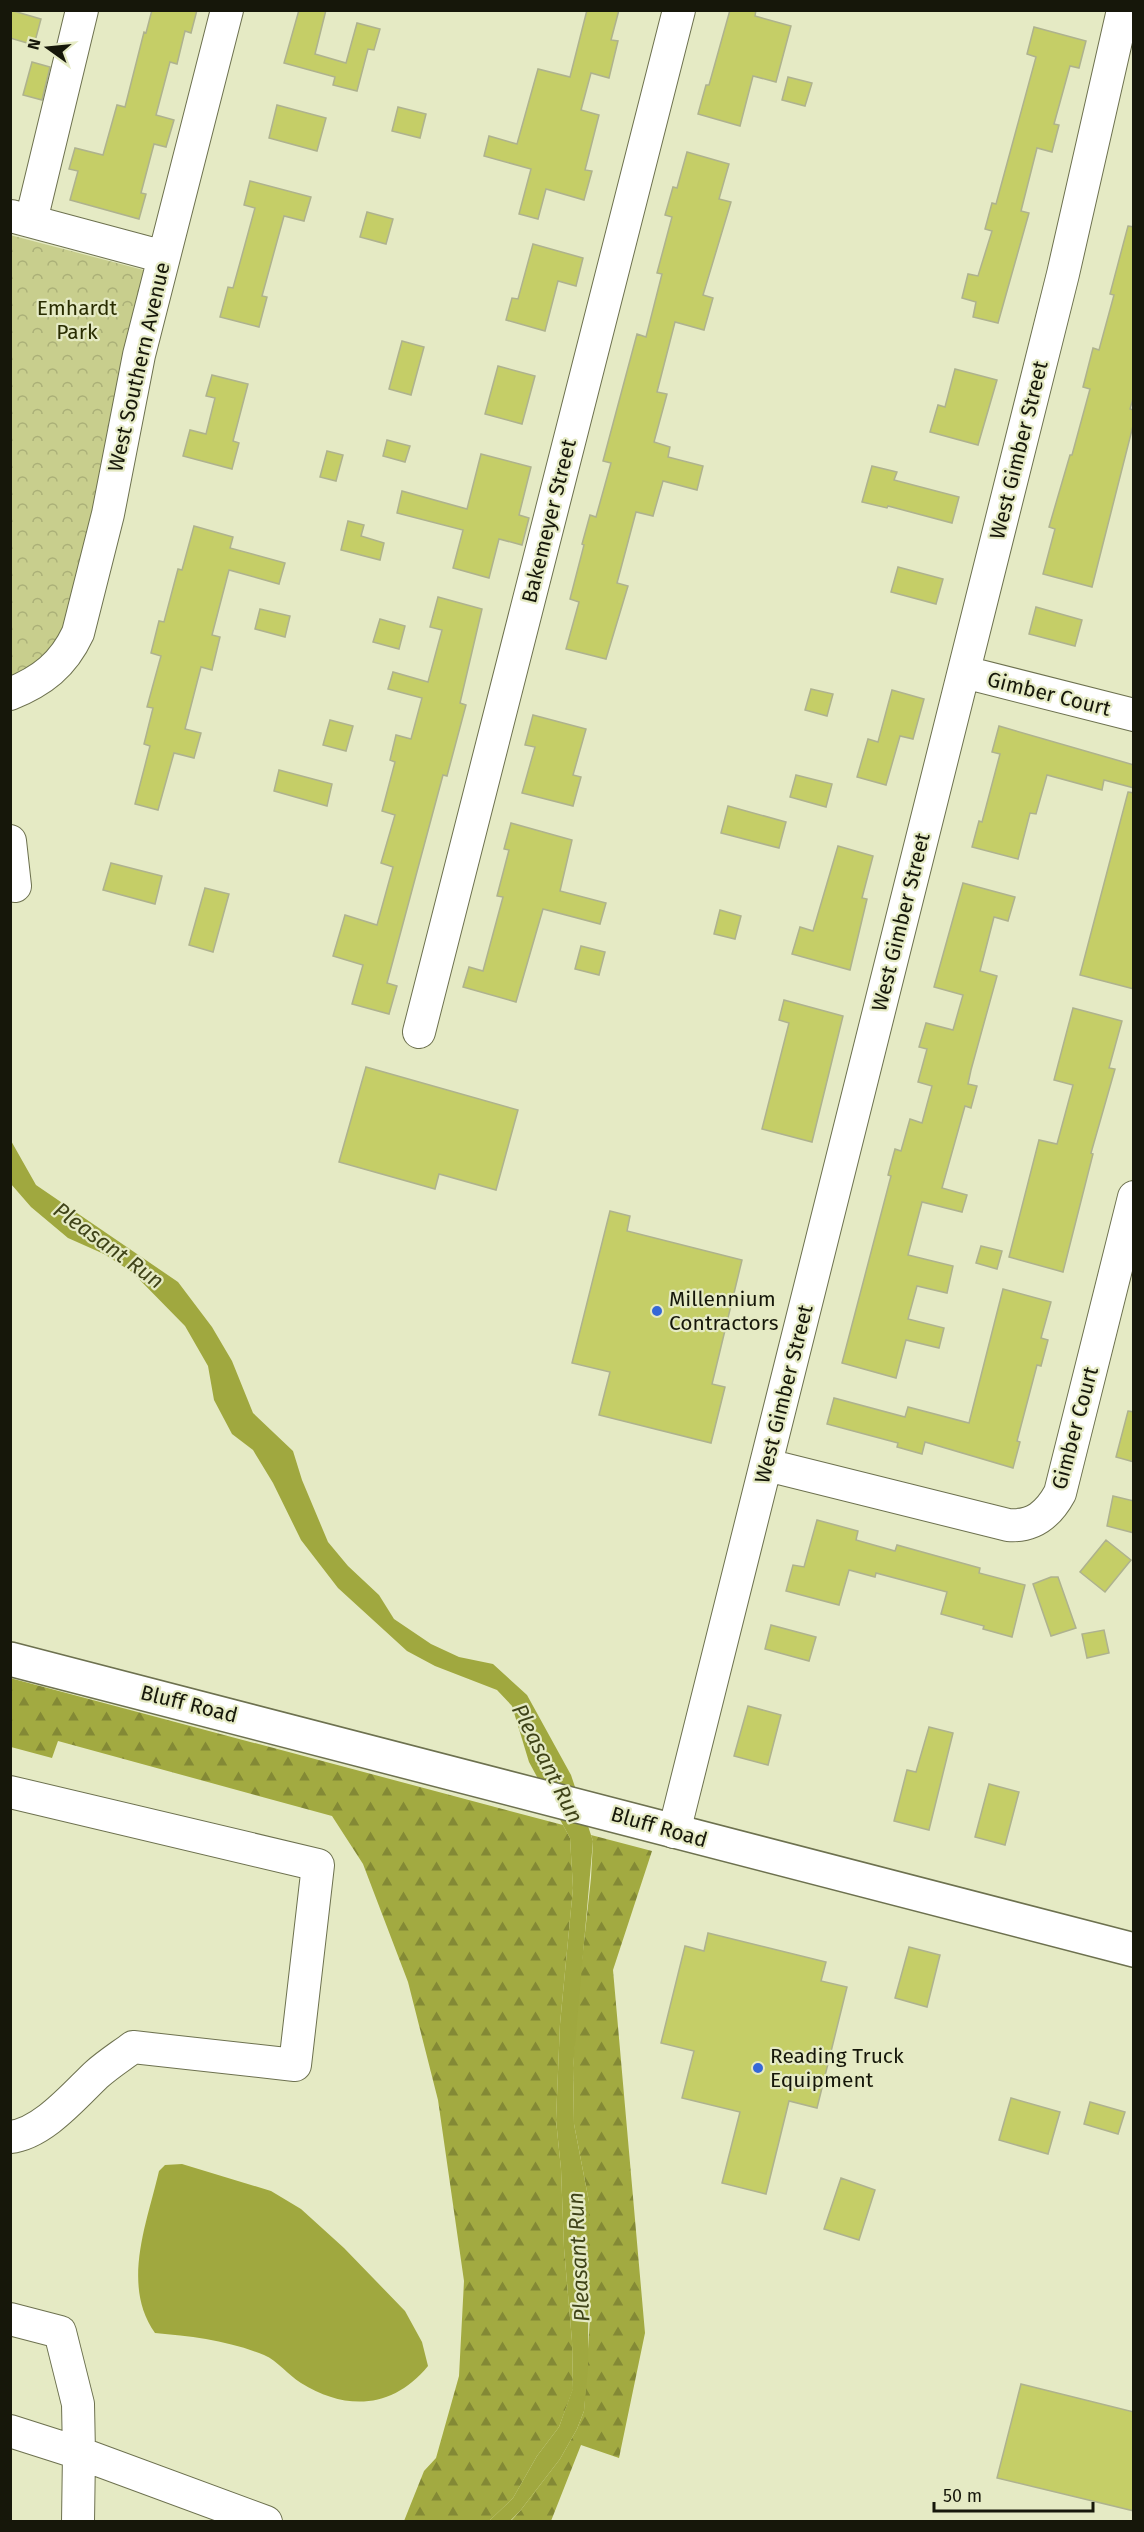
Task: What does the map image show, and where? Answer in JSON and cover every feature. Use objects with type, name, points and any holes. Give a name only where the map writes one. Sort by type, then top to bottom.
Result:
[{"type":"main road","name":"Bluff Road","points":[[10,1659],[501,1784],[674,1832],[1134,1950]]},
{"type":"street","points":[[82,10],[21,219],[164,257]]},
{"type":"street","name":"West Southern Avenue","points":[[10,694],[33,685],[51,673],[72,647],[78,633],[108,514],[132,387],[227,10]]},
{"type":"street","name":"Bakemeyer Street","points":[[419,1032],[679,10]]},
{"type":"street","name":"West Gimber Street","points":[[674,1832],[1063,274],[1123,10]]},
{"type":"street","name":"Gimber Court","points":[[964,672],[1134,716]]},
{"type":"street","points":[[10,842],[15,886]]},
{"type":"street","name":"Gimber Court","points":[[767,1465],[1008,1525],[1023,1525],[1043,1517],[1060,1493],[1134,1197]]},
{"type":"street","points":[[10,1792],[318,1865],[295,2066],[133,2047],[96,2075],[69,2104],[21,2136],[10,2137]]},
{"type":"street","points":[[10,2319],[60,2332],[78,2404],[78,2522]]},
{"type":"street","points":[[10,2431],[79,2453],[266,2522]]},
{"type":"green space","name":"Emhardt Park","points":[[10,235],[155,273],[60,662],[10,683]]},
{"type":"green space","points":[[10,1678],[563,1825],[570,1838],[573,1888],[560,2024],[556,2120],[572,2341],[573,2389],[559,2427],[537,2456],[513,2498],[489,2521],[404,2521],[424,2471],[436,2458],[459,2376],[464,2281],[438,2100],[408,1982],[363,1864],[332,1816],[58,1741],[52,1758],[11,1747]]},
{"type":"green space","points":[[591,1835],[652,1851],[613,1970],[645,2333],[619,2458],[581,2445],[551,2521],[510,2522],[560,2459],[584,2411],[590,2318],[587,2229],[589,2202],[574,2124],[573,2068],[576,2015],[591,1878],[593,1841]]},
{"type":"water","name":"Pleasant Run","points":[[10,1139],[36,1185],[178,1282],[212,1327],[232,1361],[253,1413],[293,1451],[302,1480],[328,1542],[348,1566],[379,1595],[394,1619],[431,1644],[459,1657],[493,1664],[527,1695],[571,1775],[593,1841],[573,2068],[574,2124],[589,2202],[588,2367],[584,2411],[577,2429],[560,2459],[510,2521],[489,2521],[513,2498],[537,2456],[559,2427],[573,2388],[572,2341],[556,2120],[560,2024],[573,1888],[570,1838],[529,1762],[512,1706],[497,1690],[435,1666],[407,1651],[338,1588],[301,1540],[273,1483],[253,1450],[232,1434],[214,1400],[208,1366],[185,1326],[132,1272],[104,1254],[68,1238],[31,1207],[11,1184]]},
{"type":"water","points":[[182,2164],[271,2191],[301,2209],[344,2248],[405,2311],[422,2342],[428,2366],[400,2391],[384,2398],[352,2401],[318,2392],[296,2380],[269,2358],[251,2350],[210,2340],[155,2333],[145,2314],[140,2295],[138,2274],[143,2232],[159,2171],[165,2165]]},
{"type":"building","points":[[10,10],[41,19],[34,45],[10,38]]},
{"type":"building","points":[[152,10],[197,10],[191,33],[185,31],[177,64],[170,62],[156,115],[174,120],[166,147],[154,144],[141,193],[146,194],[139,219],[70,200],[78,171],[69,169],[75,148],[103,155],[117,105],[125,107],[144,32],[146,33]]},
{"type":"building","points":[[299,10],[326,10],[315,54],[346,63],[357,23],[380,29],[374,50],[368,49],[357,91],[333,85],[335,77],[284,63]]},
{"type":"building","points":[[587,10],[619,10],[611,40],[618,41],[609,78],[591,73],[581,110],[599,115],[585,170],[592,171],[584,200],[546,189],[538,219],[519,214],[531,169],[484,156],[489,136],[517,144],[538,69],[570,77]]},
{"type":"building","points":[[730,10],[756,10],[755,16],[791,26],[776,82],[753,76],[740,126],[698,114],[706,85],[709,85]]},
{"type":"building","points":[[1034,27],[1086,41],[1079,68],[1070,66],[1054,124],[1059,125],[1052,152],[1037,148],[1021,211],[1029,213],[998,323],[973,317],[976,302],[962,298],[968,274],[978,276],[992,231],[985,229],[992,203],[996,204],[1036,57],[1027,54]]},
{"type":"building","points":[[32,62],[50,67],[42,100],[23,95]]},
{"type":"building","points":[[788,77],[812,83],[805,106],[782,100]]},
{"type":"building","points":[[277,105],[326,118],[317,151],[269,138]]},
{"type":"building","points":[[398,107],[426,114],[420,138],[392,131]]},
{"type":"building","points":[[687,152],[729,164],[719,199],[731,202],[703,295],[713,298],[704,330],[675,322],[657,392],[667,394],[654,442],[670,447],[668,457],[703,466],[697,490],[663,481],[653,516],[636,512],[617,583],[628,586],[606,659],[566,649],[579,602],[570,599],[590,515],[596,517],[611,463],[603,461],[637,334],[646,337],[662,274],[657,273],[672,217],[665,215],[673,187],[677,188]]},
{"type":"building","points":[[250,181],[311,197],[304,221],[284,216],[262,296],[267,297],[259,327],[220,317],[228,287],[233,288],[255,208],[244,205]]},
{"type":"building","points":[[367,212],[393,219],[386,244],[360,237]]},
{"type":"building","points":[[1128,226],[1134,227],[1134,395],[1130,409],[1134,410],[1134,422],[1092,587],[1043,574],[1055,529],[1049,527],[1090,389],[1083,387],[1093,348],[1099,350],[1114,295],[1110,294]]},
{"type":"building","points":[[533,244],[583,258],[576,286],[558,281],[545,331],[506,320],[512,298],[518,299]]},
{"type":"building","points":[[402,341],[424,347],[411,395],[389,389]]},
{"type":"building","points":[[498,366],[535,376],[522,424],[485,414]]},
{"type":"building","points":[[955,369],[997,380],[978,445],[930,432],[938,405],[945,407]]},
{"type":"building","points":[[212,375],[248,384],[233,441],[239,443],[232,469],[183,456],[190,430],[206,434],[215,398],[206,396]]},
{"type":"building","points":[[387,440],[410,446],[405,462],[383,456]]},
{"type":"building","points":[[327,451],[343,455],[336,481],[320,477]]},
{"type":"building","points":[[481,454],[531,467],[519,515],[529,518],[522,545],[499,539],[489,578],[453,568],[463,530],[397,513],[402,491],[467,509]]},
{"type":"building","points":[[872,466],[897,472],[894,480],[959,497],[952,523],[888,506],[887,508],[862,502]]},
{"type":"building","points":[[348,521],[364,525],[361,536],[384,543],[380,560],[341,550]]},
{"type":"building","points":[[194,526],[233,537],[230,548],[285,563],[279,584],[229,570],[212,635],[220,637],[212,670],[201,667],[185,729],[201,733],[194,758],[174,753],[158,810],[135,804],[150,746],[144,744],[153,708],[147,707],[161,656],[151,653],[159,621],[164,622],[178,569],[182,570]]},
{"type":"building","points":[[898,567],[943,579],[936,604],[891,592]]},
{"type":"building","points":[[438,597],[482,609],[460,703],[466,705],[447,776],[443,775],[387,983],[397,986],[389,1014],[352,1004],[363,965],[333,956],[345,915],[377,925],[393,867],[381,863],[395,815],[382,811],[395,762],[390,760],[396,735],[411,739],[422,698],[388,689],[393,672],[428,682],[442,630],[430,627]]},
{"type":"building","points":[[1036,607],[1082,620],[1075,646],[1029,634]]},
{"type":"building","points":[[260,609],[290,616],[285,637],[255,629]]},
{"type":"building","points":[[380,619],[405,626],[399,649],[373,642]]},
{"type":"building","points":[[811,689],[833,694],[827,716],[805,710]]},
{"type":"building","points":[[892,690],[924,699],[913,739],[900,736],[886,785],[857,777],[868,739],[878,742]]},
{"type":"building","points":[[533,715],[586,729],[573,775],[581,777],[573,806],[522,793],[535,747],[525,745]]},
{"type":"building","points":[[330,720],[353,726],[346,751],[323,745]]},
{"type":"building","points":[[999,726],[1134,765],[1134,788],[1104,780],[1102,790],[1047,775],[1036,814],[1030,813],[1018,859],[972,847],[979,821],[982,822],[1000,754],[992,752]]},
{"type":"building","points":[[279,770],[332,784],[327,806],[274,791]]},
{"type":"building","points":[[796,775],[832,784],[826,807],[790,797]]},
{"type":"building","points":[[1128,792],[1134,793],[1134,989],[1080,975]]},
{"type":"building","points":[[728,806],[786,822],[779,848],[721,833]]},
{"type":"building","points":[[511,823],[572,840],[560,891],[606,903],[600,924],[543,909],[516,1002],[463,987],[469,967],[483,971],[503,897],[497,896],[509,850],[504,849]]},
{"type":"building","points":[[838,846],[873,856],[862,898],[867,899],[850,970],[792,954],[800,927],[813,931]]},
{"type":"building","points":[[111,863],[162,876],[155,904],[103,890]]},
{"type":"building","points":[[963,883],[1015,897],[1008,921],[994,917],[980,971],[997,976],[968,1084],[977,1086],[971,1108],[965,1106],[942,1188],[967,1195],[962,1212],[922,1202],[908,1255],[953,1266],[947,1293],[917,1286],[908,1319],[944,1328],[939,1348],[906,1340],[896,1378],[842,1363],[891,1176],[888,1175],[895,1149],[901,1151],[910,1119],[922,1123],[932,1086],[918,1082],[927,1049],[919,1047],[926,1023],[953,1030],[963,995],[934,987]]},
{"type":"building","points":[[205,888],[229,894],[213,952],[189,945]]},
{"type":"building","points":[[720,910],[741,916],[735,939],[714,934]]},
{"type":"building","points":[[581,946],[605,952],[599,975],[575,969]]},
{"type":"building","points":[[784,1000],[843,1016],[812,1142],[762,1129],[789,1023],[779,1020]]},
{"type":"building","points":[[1073,1008],[1122,1021],[1109,1068],[1115,1069],[1091,1153],[1093,1154],[1063,1272],[1009,1257],[1039,1140],[1057,1144],[1073,1085],[1054,1080]]},
{"type":"building","points":[[366,1067],[518,1110],[496,1190],[439,1174],[435,1189],[339,1162]]},
{"type":"building","name":"Millennium Contractors","points":[[610,1211],[630,1216],[627,1231],[742,1260],[712,1384],[725,1387],[711,1443],[599,1415],[610,1372],[572,1363]]},
{"type":"building","points":[[981,1246],[1002,1251],[997,1269],[976,1263]]},
{"type":"building","points":[[1003,1289],[1051,1302],[1041,1338],[1048,1340],[1041,1366],[1037,1365],[1017,1441],[1020,1442],[1013,1468],[925,1442],[922,1454],[897,1447],[898,1443],[827,1424],[834,1398],[905,1417],[908,1407],[969,1423]]},
{"type":"building","points":[[1128,1411],[1134,1412],[1134,1462],[1116,1457]]},
{"type":"building","points":[[1113,1496],[1134,1501],[1134,1533],[1107,1526]]},
{"type":"building","points":[[817,1520],[858,1531],[856,1540],[895,1551],[897,1545],[980,1568],[979,1573],[1025,1585],[1012,1637],[983,1629],[984,1626],[941,1614],[947,1592],[876,1573],[875,1577],[849,1570],[839,1605],[786,1591],[793,1565],[804,1567]]},
{"type":"building","points":[[1106,1540],[1131,1560],[1105,1592],[1080,1572]]},
{"type":"building","points":[[1051,1577],[1058,1577],[1076,1628],[1051,1636],[1033,1584]]},
{"type":"building","points":[[771,1625],[816,1637],[809,1661],[765,1649]]},
{"type":"building","points":[[1104,1630],[1109,1653],[1087,1658],[1082,1634]]},
{"type":"building","points":[[748,1706],[781,1715],[768,1765],[734,1756]]},
{"type":"building","points":[[929,1727],[953,1733],[929,1830],[894,1821],[907,1770],[916,1772]]},
{"type":"building","points":[[989,1784],[1019,1792],[1005,1845],[975,1837]]},
{"type":"building","name":"Reading Truck Equipment","points":[[708,1933],[826,1962],[821,1981],[847,1987],[817,2108],[789,2101],[766,2194],[722,2183],[740,2112],[682,2098],[694,2051],[661,2043],[685,1946],[704,1951]]},
{"type":"building","points":[[909,1947],[940,1955],[927,2007],[895,1998]]},
{"type":"building","points":[[1011,2098],[1060,2112],[1048,2154],[999,2140]]},
{"type":"building","points":[[1090,2102],[1125,2112],[1118,2134],[1084,2124]]},
{"type":"building","points":[[841,2178],[875,2190],[859,2240],[824,2229]]},
{"type":"building","points":[[1021,2384],[1134,2412],[1134,2511],[997,2478]]},
{"type":"place","name":"Millennium Contractors","points":[[657,1311]]},
{"type":"place","name":"Reading Truck Equipment","points":[[758,2068]]}]
